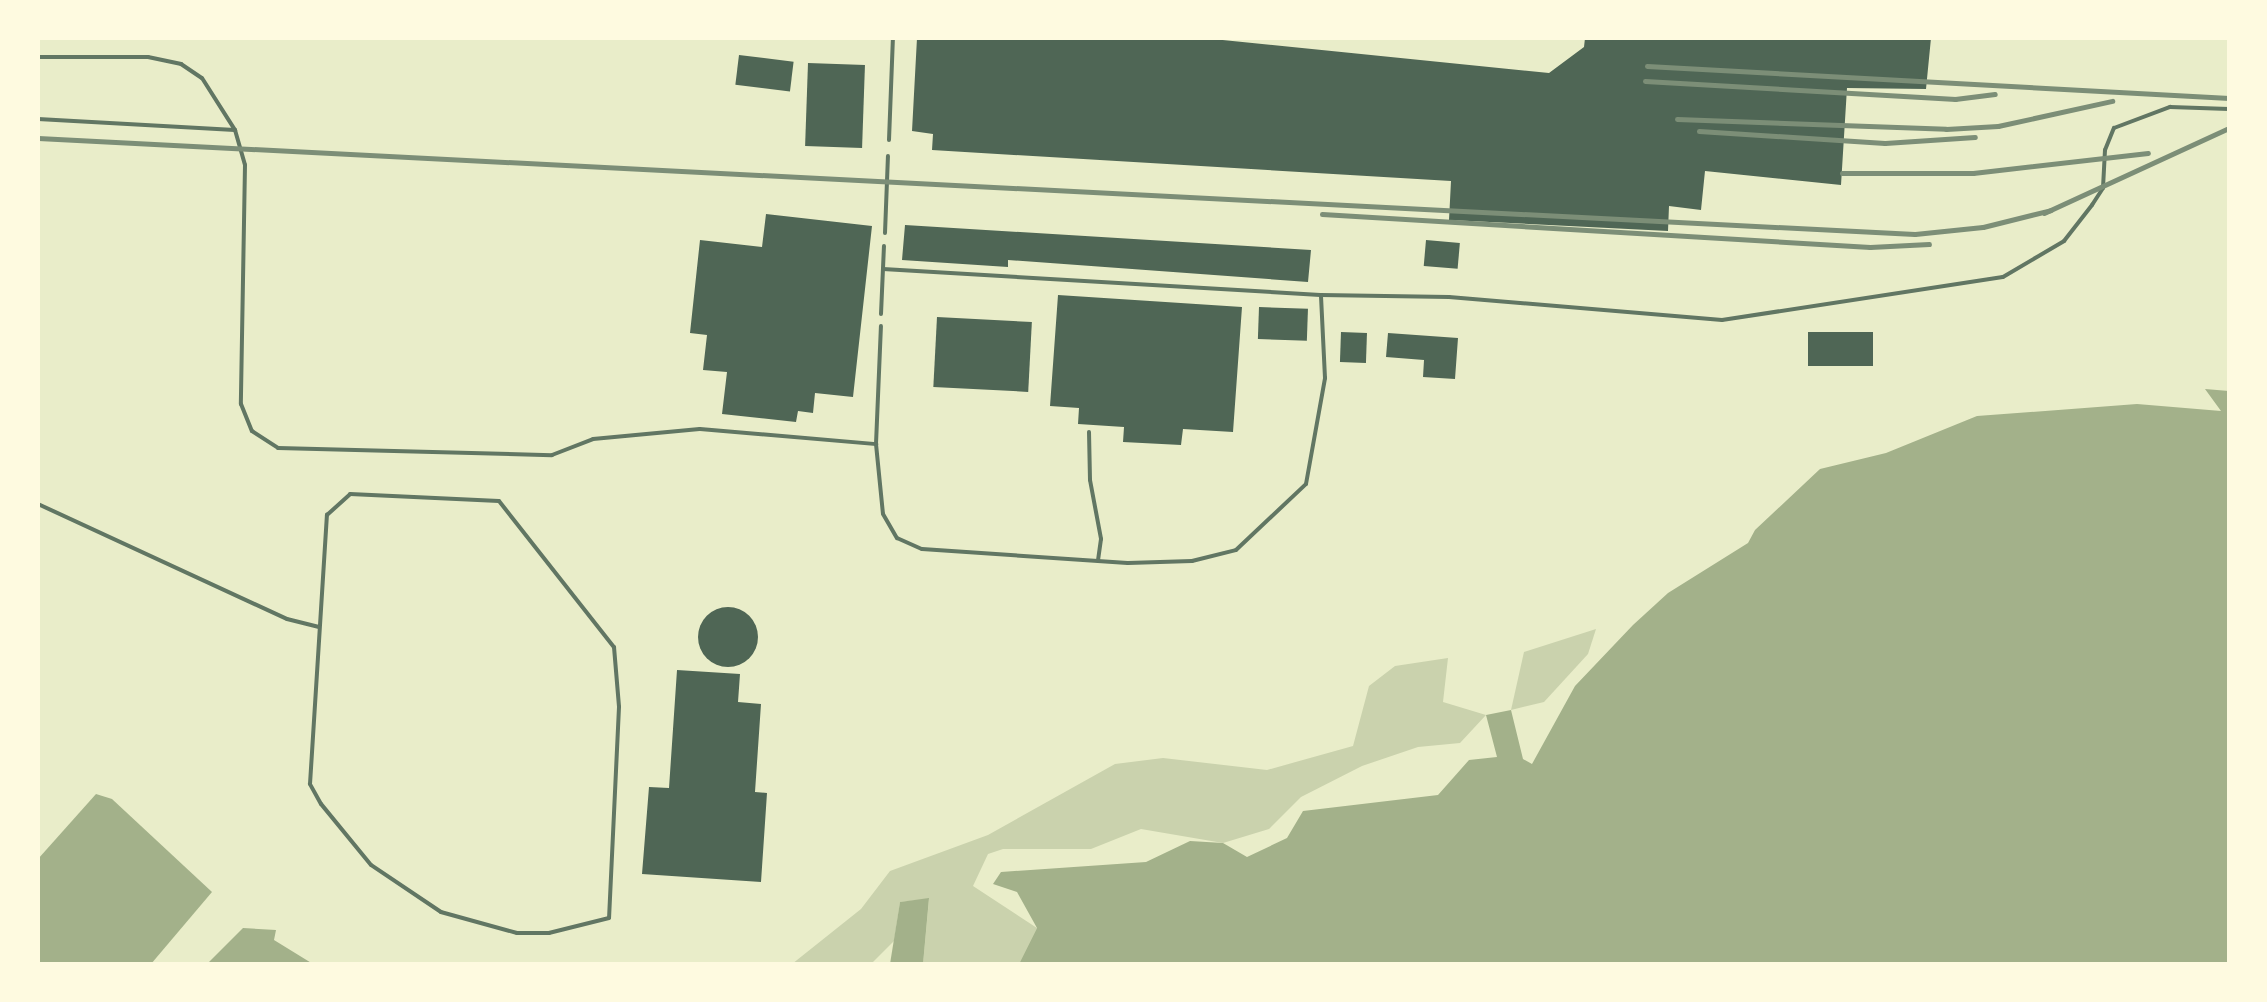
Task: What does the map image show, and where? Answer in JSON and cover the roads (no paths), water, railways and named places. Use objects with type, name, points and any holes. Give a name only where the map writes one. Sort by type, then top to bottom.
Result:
[{"type":"lane","points":[[889,140],[893,38]]},
{"type":"lane","points":[[38,57],[148,57],[181,64],[208,86],[235,130],[245,165],[241,404],[252,431],[278,448],[552,455],[593,439],[700,429],[876,444]]},
{"type":"lane","points":[[883,269],[1321,295],[1449,297],[1722,320],[2003,277],[2064,241],[2092,205],[2103,188],[2105,150],[2114,128],[2170,107],[2229,109]]},
{"type":"lane","points":[[38,119],[235,130]]},
{"type":"lane","points":[[885,233],[888,156]]},
{"type":"lane","points":[[881,314],[884,246]]},
{"type":"lane","points":[[881,326],[876,444],[883,514],[897,538],[922,549],[1098,561],[1192,561],[1236,550],[1306,484],[1325,378],[1321,295]]},
{"type":"lane","points":[[1089,432],[1090,480],[1101,539],[1098,561]]},
{"type":"lane","points":[[350,494],[481,499],[507,508],[618,659],[609,918],[549,933],[504,930],[441,912],[371,865],[310,784],[319,627],[327,515],[339,498],[350,494]]},
{"type":"lane","points":[[38,504],[287,619],[319,627]]},
{"type":"railway","points":[[1647,66],[2229,98]]},
{"type":"railway","points":[[1645,81],[1955,99],[1995,94]]},
{"type":"railway","points":[[1677,119],[1946,129],[1998,126],[2112,101]]},
{"type":"railway","points":[[2044,213],[2229,128]]},
{"type":"railway","points":[[1699,131],[1885,143],[1975,137]]},
{"type":"railway","points":[[38,138],[1915,234],[1983,227],[2051,210]]},
{"type":"railway","points":[[1842,173],[1973,173],[2148,153]]},
{"type":"railway","points":[[1322,214],[1870,247],[1929,244]]}]
